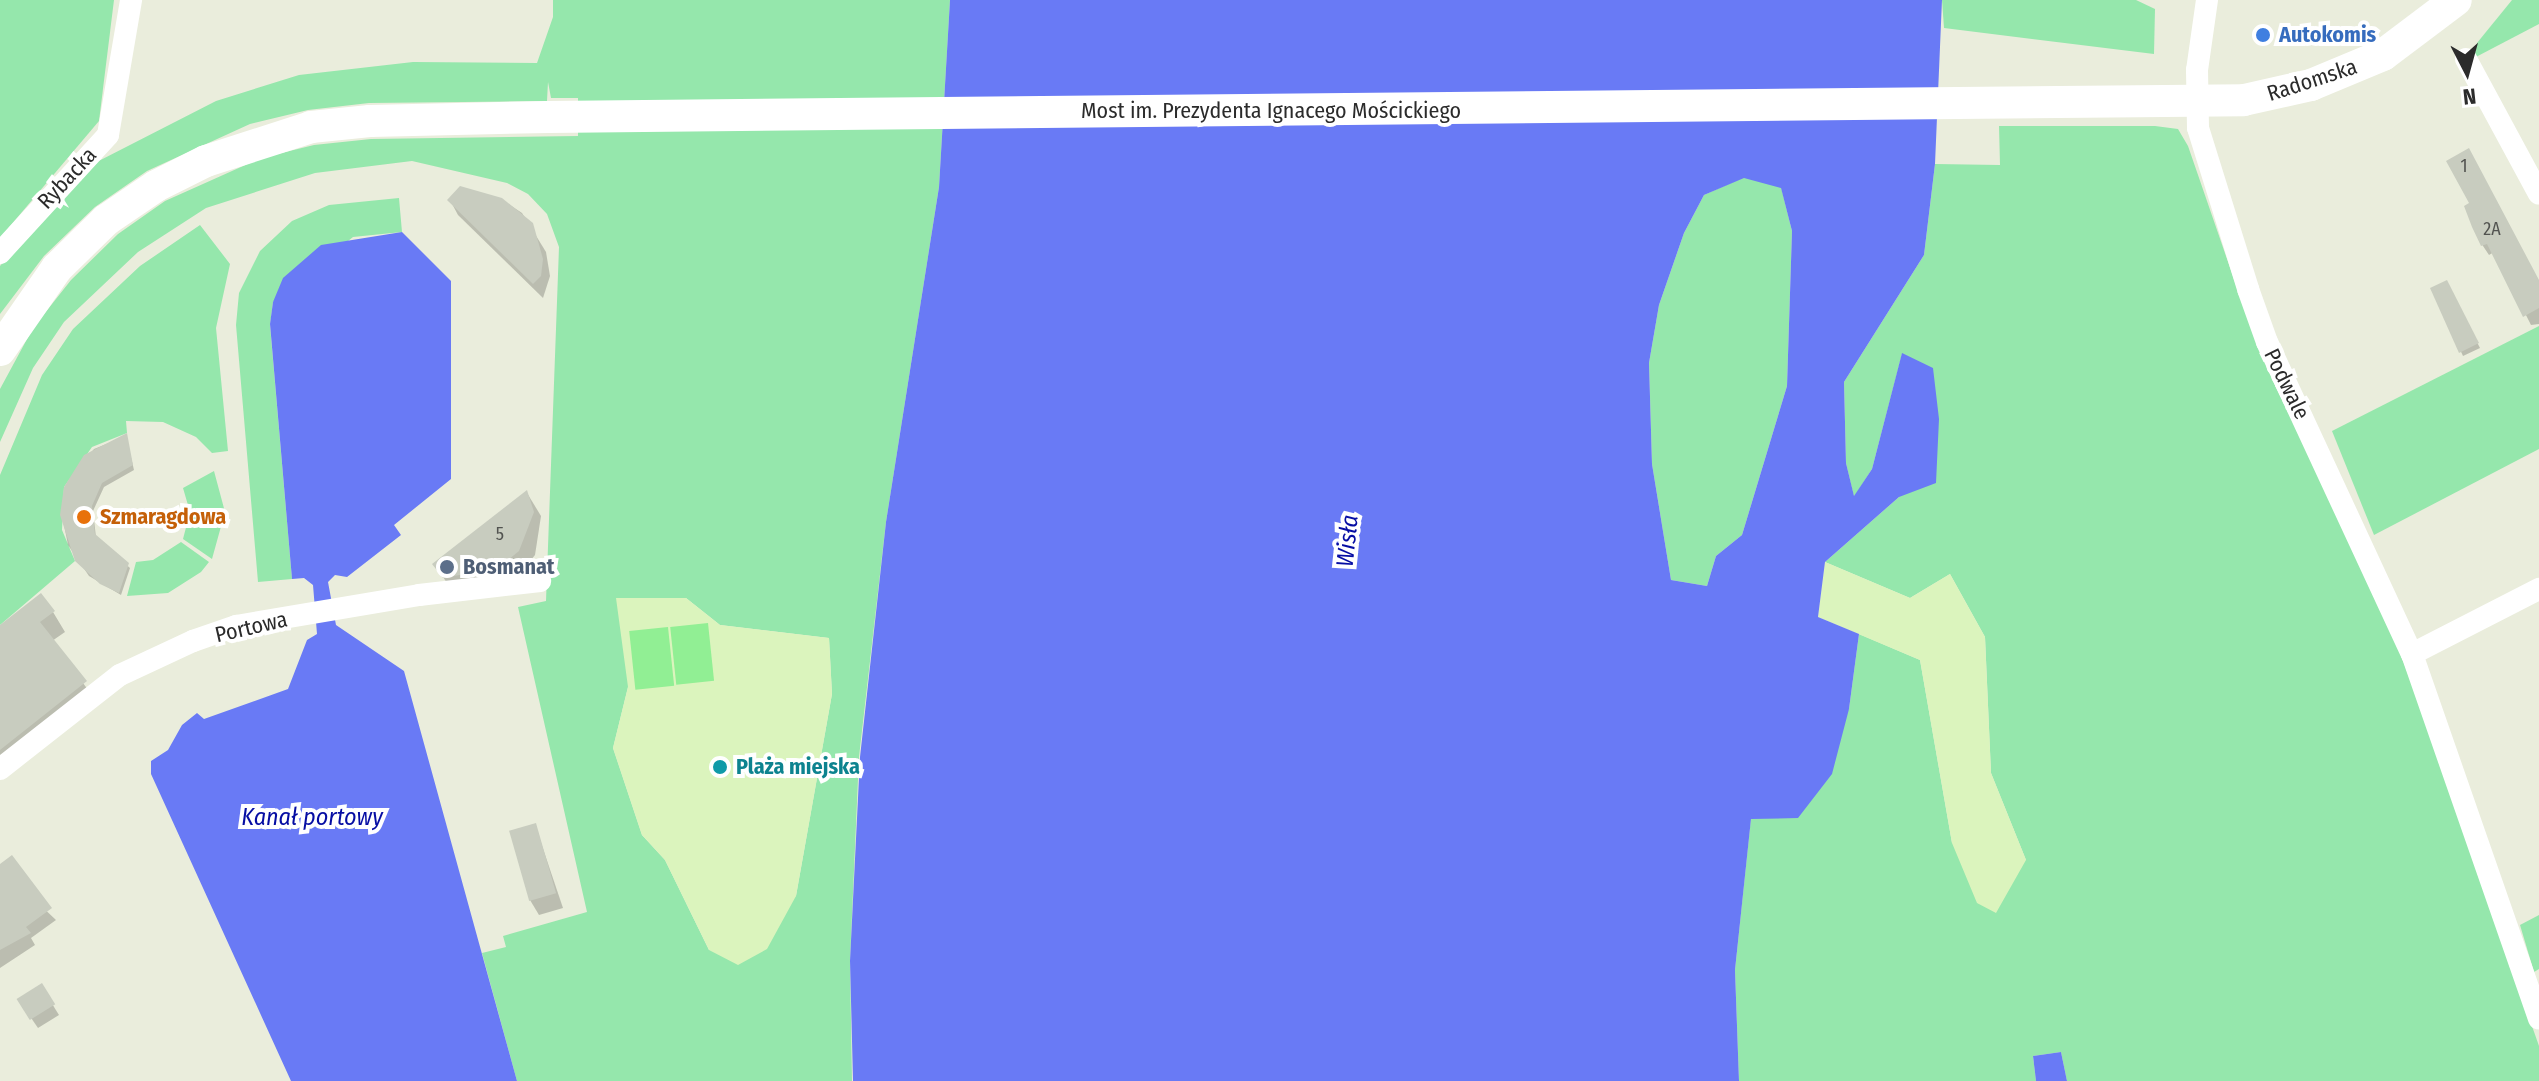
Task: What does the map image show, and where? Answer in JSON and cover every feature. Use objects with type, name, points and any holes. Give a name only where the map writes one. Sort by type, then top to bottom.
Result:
[{"type":"main road","name":"Radomska","points":[[1995,106],[2196,103],[2280,94],[2347,72],[2422,30],[2456,0]]},
{"type":"main road","name":"Most im. Prezydenta Ignacego Mościckiego","points":[[0,350],[57,268],[106,220],[156,186],[206,161],[311,127],[370,121],[548,117],[1995,106]]},
{"type":"street","name":"Rybacka","points":[[0,253],[108,135],[131,0]]},
{"type":"street","points":[[2196,103],[2207,0]]},
{"type":"street","points":[[2466,59],[2539,194]]},
{"type":"street","name":"Podwale","points":[[2196,103],[2199,130],[2267,342],[2412,654],[2539,1018]]},
{"type":"street","name":"Portowa","points":[[0,769],[129,669],[236,626],[540,581]]},
{"type":"street","points":[[2412,654],[2539,589]]},
{"type":"shaded area","points":[[0,0],[114,0],[99,121],[0,238]]},
{"type":"shaded area","points":[[553,0],[950,0],[939,187],[886,522],[859,757],[850,961],[852,1081],[517,1081],[482,953],[506,947],[503,936],[587,912],[518,607],[546,601],[559,247],[547,214],[528,194],[507,183],[412,161],[315,173],[206,208],[138,252],[64,322],[33,368],[0,442],[0,389],[33,328],[71,280],[118,234],[165,201],[261,158],[314,145],[371,139],[578,136],[578,98],[551,98],[548,82],[547,101],[369,103],[308,110],[250,124],[147,171],[95,207],[44,256],[0,314],[0,266],[85,168],[216,101],[299,75],[413,62],[537,63],[553,17]],"holes":[[[686,598],[720,625],[829,638],[832,694],[796,896],[709,950],[665,860],[642,835],[613,748],[628,687]]]},
{"type":"shaded area","points":[[1942,0],[2136,0],[2155,9],[2154,54],[1944,28]]},
{"type":"shaded area","points":[[2512,0],[2539,0],[2539,24],[2474,58],[2477,43]]},
{"type":"shaded area","points":[[1999,126],[2155,126],[2178,129],[2188,146],[2246,314],[2381,604],[2410,679],[2539,1046],[2539,1081],[2067,1081],[2061,1052],[2033,1056],[2036,1081],[1739,1081],[1735,970],[1751,818],[1849,709],[1859,634],[1920,660],[1952,843],[2026,860],[1991,773],[1985,637],[1950,574],[1910,598],[1825,562],[1899,497],[1902,354],[1872,469],[1854,497],[1846,463],[1844,382],[1924,255],[1935,164],[2000,165]]},
{"type":"shaded area","points":[[1744,177],[1781,187],[1792,231],[1787,386],[1742,535],[1716,556],[1707,586],[1671,580],[1652,464],[1649,363],[1659,305],[1684,233],[1704,195]]},
{"type":"shaded area","points":[[399,198],[402,232],[353,237],[273,302],[270,325],[292,579],[258,582],[236,325],[239,293],[260,251],[292,221],[329,205]]},
{"type":"shaded area","points":[[200,225],[230,264],[216,328],[228,451],[212,453],[196,437],[163,422],[126,421],[127,433],[92,447],[64,487],[62,530],[75,561],[0,625],[0,475],[42,375],[73,329],[140,266]]},
{"type":"shaded area","points":[[2539,326],[2539,449],[2374,535],[2332,431]]},
{"type":"shaded area","points":[[214,471],[225,512],[212,559],[183,539],[190,512],[183,488]]},
{"type":"shaded area","points":[[181,542],[209,562],[201,572],[168,593],[127,596],[136,562],[153,560]]},
{"type":"shaded area","points":[[2539,915],[2539,969],[2534,972],[2520,925]]},
{"type":"sand","points":[[1825,562],[1910,598],[1950,574],[1985,637],[1991,773],[2026,860],[1996,913],[1977,903],[1952,843],[1920,660],[1818,617]]},
{"type":"sand","name":"Plaża miejska","points":[[616,598],[686,598],[720,625],[829,638],[832,694],[796,896],[767,949],[738,965],[709,950],[665,860],[642,835],[613,748],[628,687]]},
{"type":"green space","points":[[708,623],[714,681],[676,685],[670,627]]},
{"type":"green space","points":[[668,627],[674,686],[635,690],[629,631]]},
{"type":"water","name":"Wisła","points":[[950,0],[1942,0],[1935,164],[1924,255],[1844,382],[1846,463],[1854,496],[1872,469],[1902,353],[1933,368],[1939,419],[1936,483],[1899,497],[1825,562],[1818,617],[1859,634],[1849,709],[1832,774],[1798,818],[1751,819],[1735,970],[1739,1081],[853,1081],[850,961],[860,757],[886,522],[939,187]],"holes":[[[1744,178],[1781,188],[1792,231],[1787,386],[1742,535],[1716,556],[1707,586],[1671,580],[1652,464],[1649,363],[1659,305],[1684,233],[1704,195]]]},
{"type":"water","name":"Kanał portowy","points":[[402,232],[451,281],[451,479],[394,525],[401,535],[347,577],[335,575],[328,582],[336,625],[404,671],[517,1081],[291,1081],[151,774],[151,761],[168,750],[182,725],[197,713],[204,719],[288,689],[307,640],[317,634],[313,585],[304,578],[292,579],[270,324],[273,302],[283,278],[321,245]]},
{"type":"water","points":[[2061,1052],[2067,1081],[2036,1081],[2033,1056]]},
{"type":"building","points":[[2469,148],[2539,280],[2539,308],[2523,317],[2487,244],[2481,246],[2464,206],[2469,203],[2446,161]]},
{"type":"building","points":[[460,186],[502,198],[533,223],[543,259],[541,276],[533,284],[447,200]]},
{"type":"building","points":[[2447,280],[2479,343],[2459,353],[2430,288]]},
{"type":"building","points":[[127,433],[133,465],[102,483],[92,506],[95,534],[129,563],[119,593],[100,584],[75,561],[60,515],[64,487],[84,455]]},
{"type":"building","points":[[527,490],[534,512],[519,551],[498,568],[443,578],[432,564]]},
{"type":"building","points":[[41,593],[55,611],[40,622],[87,681],[0,750],[0,625]]},
{"type":"building","points":[[536,823],[556,893],[529,901],[509,831]]},
{"type":"building","points":[[12,855],[52,908],[26,927],[31,933],[0,950],[0,864]]},
{"type":"building","points":[[42,983],[55,1004],[30,1020],[17,999]]},
{"type":"place","name":"Autokomis","points":[[2263,35]]},
{"type":"place","name":"Szmaragdowa","points":[[84,517]]},
{"type":"place","name":"Bosmanat","points":[[447,567]]},
{"type":"place","name":"Plaża miejska","points":[[720,767]]}]
